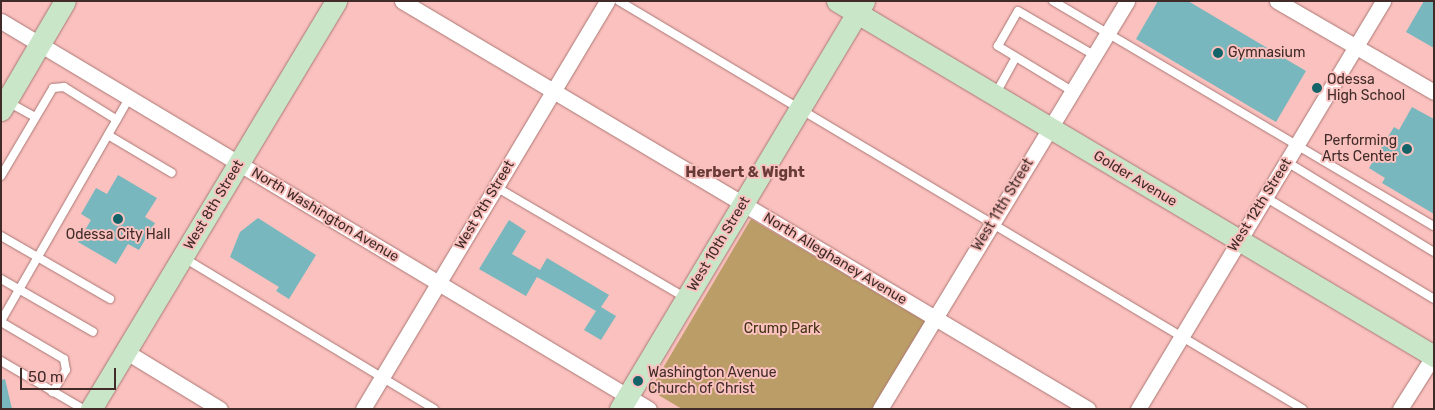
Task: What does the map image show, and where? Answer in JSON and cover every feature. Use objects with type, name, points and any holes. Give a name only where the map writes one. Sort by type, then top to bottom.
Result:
[{"type":"main road","points":[[4,106],[65,1]]},
{"type":"main road","name":"West 8th Street","points":[[91,409],[336,1]]},
{"type":"main road","name":"Golder Avenue","points":[[837,1],[860,7],[995,95],[1434,355]]},
{"type":"main road","name":"West 10th Street","points":[[624,402],[860,7]]},
{"type":"street","name":"North Alleghaney Avenue","points":[[402,1],[1088,409]]},
{"type":"street","name":"West 9th Street","points":[[364,409],[607,1]]},
{"type":"street","name":"West 11th Street","points":[[880,409],[1127,1]]},
{"type":"street","points":[[1276,1],[1434,92]]},
{"type":"street","name":"West 12th Street","points":[[1138,409],[1383,1]]},
{"type":"street","name":"North Washington Avenue","points":[[3,25],[41,44],[240,162],[439,284],[624,402],[649,409]]},
{"type":"street","points":[[125,351],[220,409]]},
{"type":"street","points":[[1400,409],[1434,355]]},
{"type":"lane","points":[[619,1],[798,110],[1303,409]]},
{"type":"lane","points":[[1053,1],[1434,226]]},
{"type":"lane","points":[[1072,90],[998,46],[1018,11],[1094,55]]},
{"type":"lane","points":[[995,95],[1016,57]]},
{"type":"lane","points":[[1,176],[53,88],[60,86],[116,120]]},
{"type":"lane","points":[[53,392],[66,370],[64,358],[1,321],[130,97]]},
{"type":"lane","points":[[4,106],[35,117]]},
{"type":"lane","points":[[108,135],[172,172]]},
{"type":"lane","points":[[1287,162],[1434,252]]},
{"type":"lane","points":[[496,187],[686,298]]},
{"type":"lane","points":[[1265,197],[1434,299]]},
{"type":"lane","points":[[1,236],[110,299]]},
{"type":"lane","points":[[182,257],[434,409]]},
{"type":"lane","points":[[1,278],[93,332]]},
{"type":"lane","points":[[1,362],[83,409]]},
{"type":"green space","name":"Crump Park","points":[[751,219],[926,322],[875,409],[682,409],[650,390]]},
{"type":"building","name":"Gymnasium","points":[[1158,1],[1188,1],[1306,71],[1276,122],[1136,39]]},
{"type":"building","points":[[1424,1],[1434,1],[1434,48],[1406,32]]},
{"type":"building","name":"Performing Arts Center","points":[[1412,107],[1434,119],[1434,214],[1382,183],[1385,178],[1369,168],[1394,127],[1399,130]]},
{"type":"building","name":"Odessa City Hall","points":[[118,175],[157,198],[145,217],[155,223],[139,250],[128,244],[116,264],[78,242],[91,220],[81,214],[96,188],[107,194]]},
{"type":"building","points":[[258,218],[316,255],[289,299],[276,291],[279,287],[230,257],[240,232]]},
{"type":"building","points":[[509,220],[526,231],[512,254],[540,270],[547,258],[609,295],[601,307],[616,316],[601,340],[584,330],[596,311],[562,291],[537,277],[526,296],[479,269]]},
{"type":"building","points":[[5,379],[12,409],[1,409],[1,380]]},
{"type":"place","name":"Gymnasium","points":[[1218,53]]},
{"type":"place","name":"Odessa High School","points":[[1317,88]]},
{"type":"place","name":"Performing Arts Center","points":[[1407,149]]},
{"type":"place","name":"Odessa City Hall","points":[[118,219]]},
{"type":"place","name":"Washington Avenue Church of Christ","points":[[638,381]]},
{"type":"district","name":"Herbert & Wight","points":[[745,173]]}]
